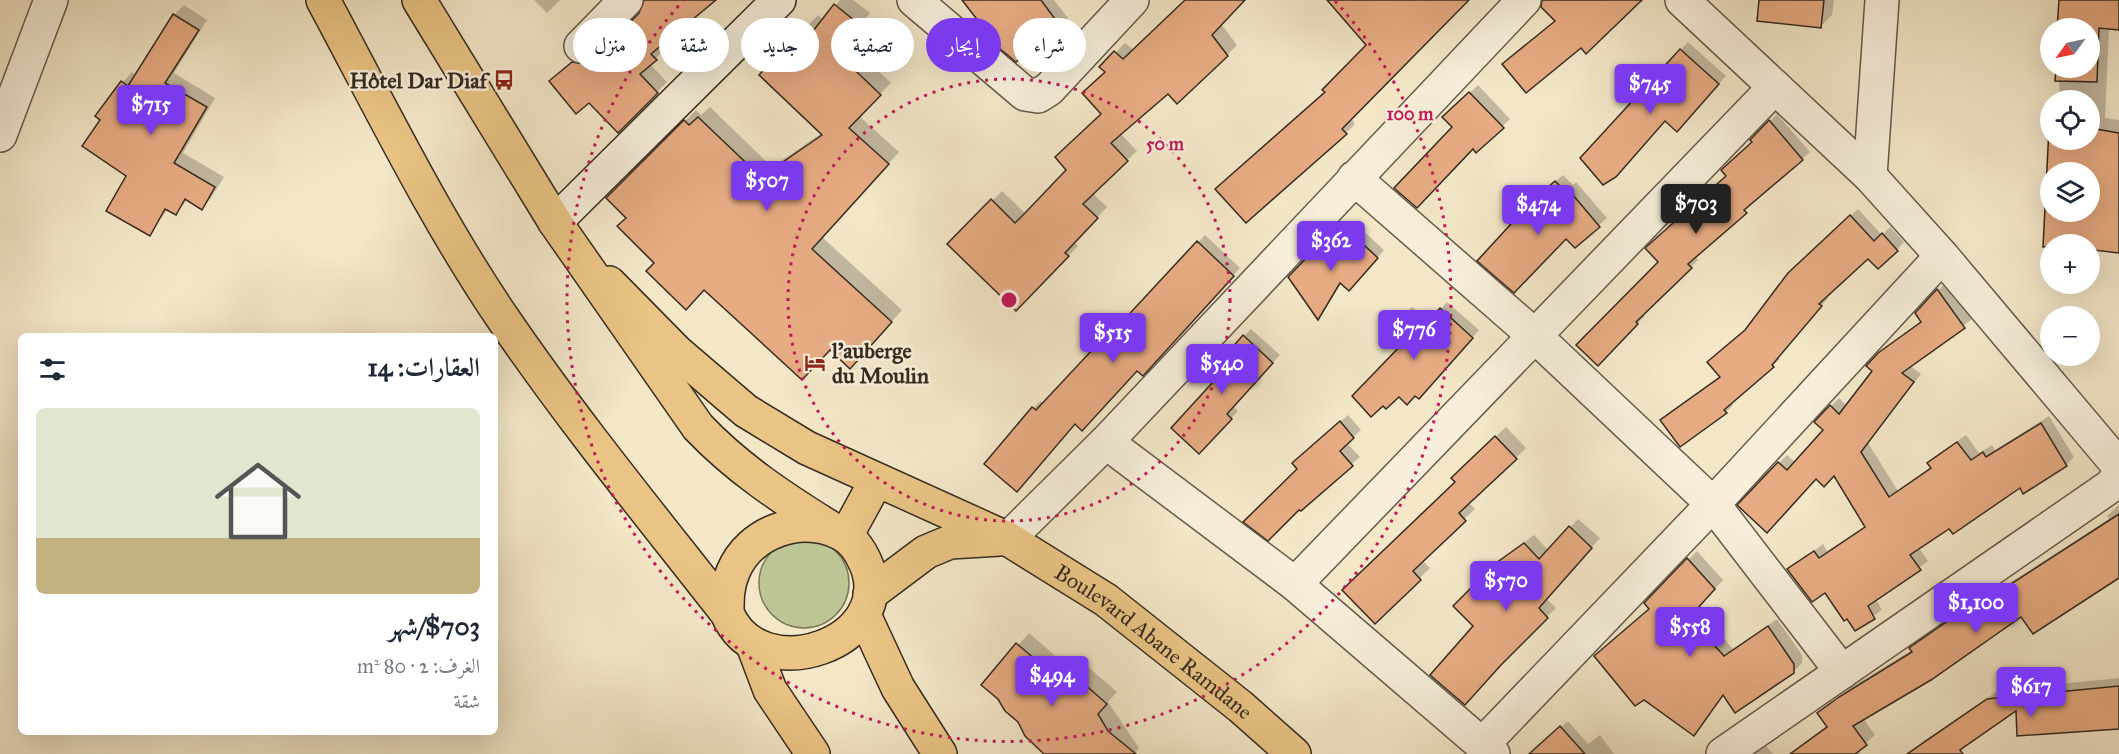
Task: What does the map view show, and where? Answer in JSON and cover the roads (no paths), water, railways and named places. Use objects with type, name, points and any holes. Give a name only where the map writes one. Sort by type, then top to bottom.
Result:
[{"type":"main road","points":[[323,0],[434,207],[503,319],[564,405],[727,613],[736,632],[753,645],[774,651],[794,653],[814,650],[833,643],[850,631],[867,604],[902,567],[926,552],[950,542],[1008,539]]},
{"type":"main road","points":[[418,0],[563,234],[698,427],[724,454],[756,480],[838,532],[861,552],[869,572],[867,604],[898,688],[940,754]]},
{"type":"main road","name":"Boulevard Abane Ramdane","points":[[563,234],[677,352],[746,411],[807,447],[876,481],[1008,539],[1106,600],[1241,707],[1294,754]]},
{"type":"main road","points":[[838,532],[876,481]]},
{"type":"main road","points":[[727,613],[727,591],[733,573],[745,553],[763,537],[784,527],[807,524],[838,532]]},
{"type":"main road","points":[[753,645],[770,690],[813,754]]},
{"type":"street","points":[[0,135],[30,62],[51,0]]},
{"type":"street","points":[[608,18],[626,0]]},
{"type":"street","points":[[563,234],[778,0]]},
{"type":"street","points":[[914,0],[1024,94],[1038,96],[1048,89],[1132,0]]},
{"type":"street","points":[[1008,539],[1106,442],[1524,0]]},
{"type":"street","points":[[1682,0],[1870,176],[1942,256],[2118,465],[2118,475],[2112,485],[1724,754]]},
{"type":"street","points":[[1870,176],[1882,0]]},
{"type":"street","points":[[0,76],[30,62]]},
{"type":"street","points":[[1295,584],[1775,87]]},
{"type":"street","points":[[1354,178],[1536,337],[1713,504],[1842,672]]},
{"type":"street","points":[[1106,442],[1295,584],[1488,749],[1942,256]]},
{"type":"place","name":"Hôtel Dar Diaf","points":[[504,80]]},
{"type":"place","name":"l'auberge du Moulin","points":[[815,363]]}]
